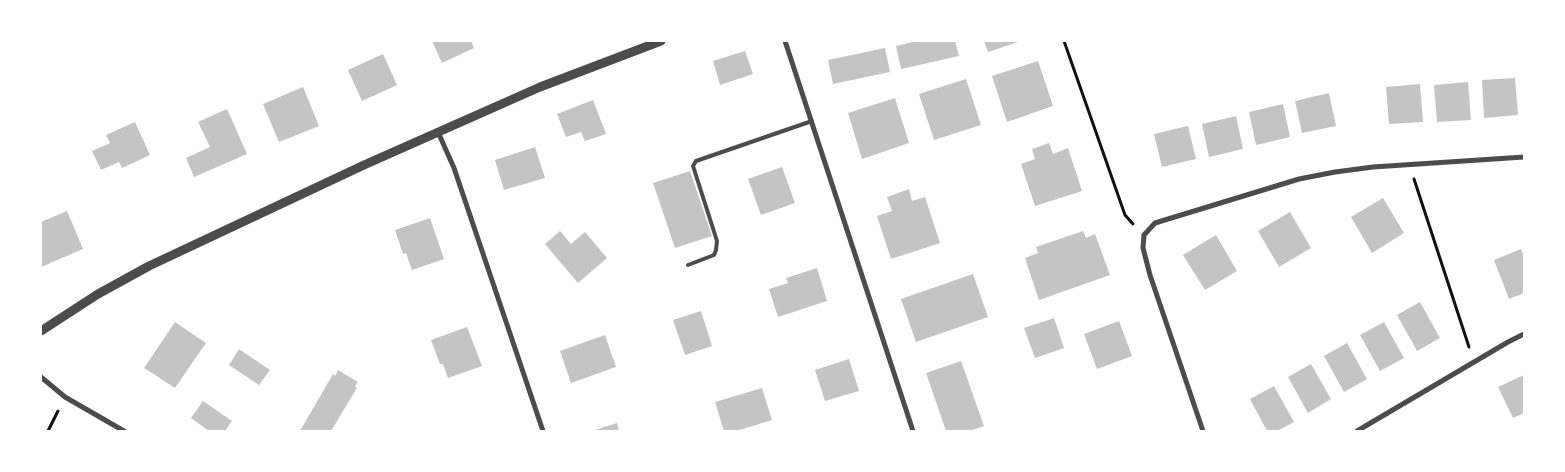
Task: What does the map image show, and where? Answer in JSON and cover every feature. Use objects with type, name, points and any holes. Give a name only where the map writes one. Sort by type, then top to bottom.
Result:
[{"type":"street","points":[[41,331],[98,294],[149,266],[438,132],[540,87],[661,41]]},
{"type":"street","points":[[785,41],[913,431]]},
{"type":"street","points":[[438,132],[454,168],[543,431]]},
{"type":"street","points":[[1203,431],[1150,275],[1143,248],[1144,235],[1155,223],[1299,178],[1344,170],[1524,157]]},
{"type":"street","points":[[1357,431],[1524,334]]},
{"type":"street","points":[[41,378],[64,397],[124,431]]},
{"type":"lane","points":[[688,265],[714,255],[717,241],[693,166],[696,161],[812,121]]},
{"type":"path","points":[[1064,41],[1125,215],[1144,235]]},
{"type":"path","points":[[1409,164],[1424,215],[1474,362]]},
{"type":"path","points":[[48,431],[64,397]]},
{"type":"building","points":[[432,41],[471,41],[474,48],[442,63]]},
{"type":"building","points":[[917,41],[955,41],[959,56],[901,69],[896,46]]},
{"type":"building","points":[[984,41],[1018,41],[1018,42],[988,52]]},
{"type":"building","points":[[885,48],[890,72],[833,84],[828,60]]},
{"type":"building","points":[[745,51],[753,74],[720,85],[713,61]]},
{"type":"building","points":[[383,54],[397,85],[362,101],[348,70]]},
{"type":"building","points":[[1038,61],[1053,106],[1007,122],[992,76]]},
{"type":"building","points":[[1515,78],[1518,115],[1484,118],[1482,80]]},
{"type":"building","points":[[966,79],[981,125],[934,140],[919,94]]},
{"type":"building","points":[[1468,82],[1471,120],[1437,122],[1434,85]]},
{"type":"building","points":[[1420,84],[1423,122],[1389,124],[1386,87]]},
{"type":"building","points":[[303,87],[319,126],[279,142],[263,104]]},
{"type":"building","points":[[1329,93],[1336,126],[1302,133],[1295,101]]},
{"type":"building","points":[[895,98],[909,143],[862,159],[848,113]]},
{"type":"building","points":[[593,100],[606,134],[585,141],[581,132],[566,137],[557,114]]},
{"type":"building","points":[[1283,104],[1290,137],[1256,145],[1249,112]]},
{"type":"building","points":[[227,109],[247,154],[194,177],[186,158],[210,147],[198,122]]},
{"type":"building","points":[[1236,116],[1243,149],[1209,157],[1202,124]]},
{"type":"building","points":[[135,122],[150,155],[122,168],[119,162],[101,170],[92,151],[110,143],[106,135]]},
{"type":"building","points":[[1188,126],[1196,159],[1162,167],[1154,134]]},
{"type":"building","points":[[1049,143],[1053,154],[1068,148],[1082,191],[1035,206],[1021,164],[1035,159],[1032,149]]},
{"type":"building","points":[[535,147],[545,178],[504,190],[495,160]]},
{"type":"building","points":[[782,167],[795,203],[761,215],[748,179]]},
{"type":"building","points":[[690,171],[712,236],[675,248],[653,183]]},
{"type":"building","points":[[909,189],[912,201],[925,197],[940,243],[891,259],[877,216],[892,211],[887,197]]},
{"type":"building","points":[[1383,198],[1404,233],[1372,253],[1351,217]]},
{"type":"building","points":[[67,211],[83,249],[41,267],[41,222]]},
{"type":"building","points":[[1290,212],[1311,248],[1279,267],[1258,231]]},
{"type":"building","points":[[430,218],[444,259],[412,270],[406,253],[403,254],[395,230]]},
{"type":"building","points":[[560,231],[571,244],[585,232],[607,258],[578,283],[545,244]]},
{"type":"building","points":[[1083,231],[1086,238],[1095,234],[1110,275],[1039,300],[1025,258],[1038,253],[1036,247]]},
{"type":"building","points":[[1216,235],[1237,271],[1205,290],[1183,255]]},
{"type":"building","points":[[1521,249],[1524,256],[1524,293],[1509,299],[1494,260]]},
{"type":"building","points":[[817,268],[827,301],[778,317],[769,289],[788,283],[786,278]]},
{"type":"building","points":[[973,274],[988,317],[916,342],[901,299]]},
{"type":"building","points":[[1420,302],[1440,338],[1417,351],[1397,315]]},
{"type":"building","points":[[701,311],[712,346],[685,355],[673,320]]},
{"type":"building","points":[[1054,318],[1064,348],[1035,358],[1024,328]]},
{"type":"building","points":[[1119,321],[1132,356],[1097,369],[1084,334]]},
{"type":"building","points":[[175,322],[206,343],[175,388],[144,368]]},
{"type":"building","points":[[1384,322],[1404,358],[1380,371],[1360,335]]},
{"type":"building","points":[[467,327],[482,366],[448,378],[443,364],[440,364],[431,340]]},
{"type":"building","points":[[605,335],[616,367],[571,383],[560,351]]},
{"type":"building","points":[[1347,343],[1367,379],[1344,392],[1324,356]]},
{"type":"building","points":[[239,349],[270,370],[259,385],[229,365]]},
{"type":"building","points":[[849,359],[859,391],[825,401],[815,370]]},
{"type":"building","points":[[961,361],[984,426],[969,431],[946,431],[926,373]]},
{"type":"building","points":[[1311,364],[1331,399],[1308,413],[1288,377]]},
{"type":"building","points":[[338,370],[358,382],[355,386],[357,388],[331,431],[300,431],[333,374],[335,376]]},
{"type":"building","points":[[1524,375],[1524,413],[1513,418],[1498,387]]},
{"type":"building","points":[[1274,386],[1294,422],[1277,431],[1267,431],[1250,399]]},
{"type":"building","points":[[762,388],[772,420],[736,431],[724,431],[715,402]]},
{"type":"building","points":[[203,401],[232,421],[225,431],[209,431],[191,418]]},
{"type":"building","points":[[617,423],[619,431],[595,431],[595,430]]}]
